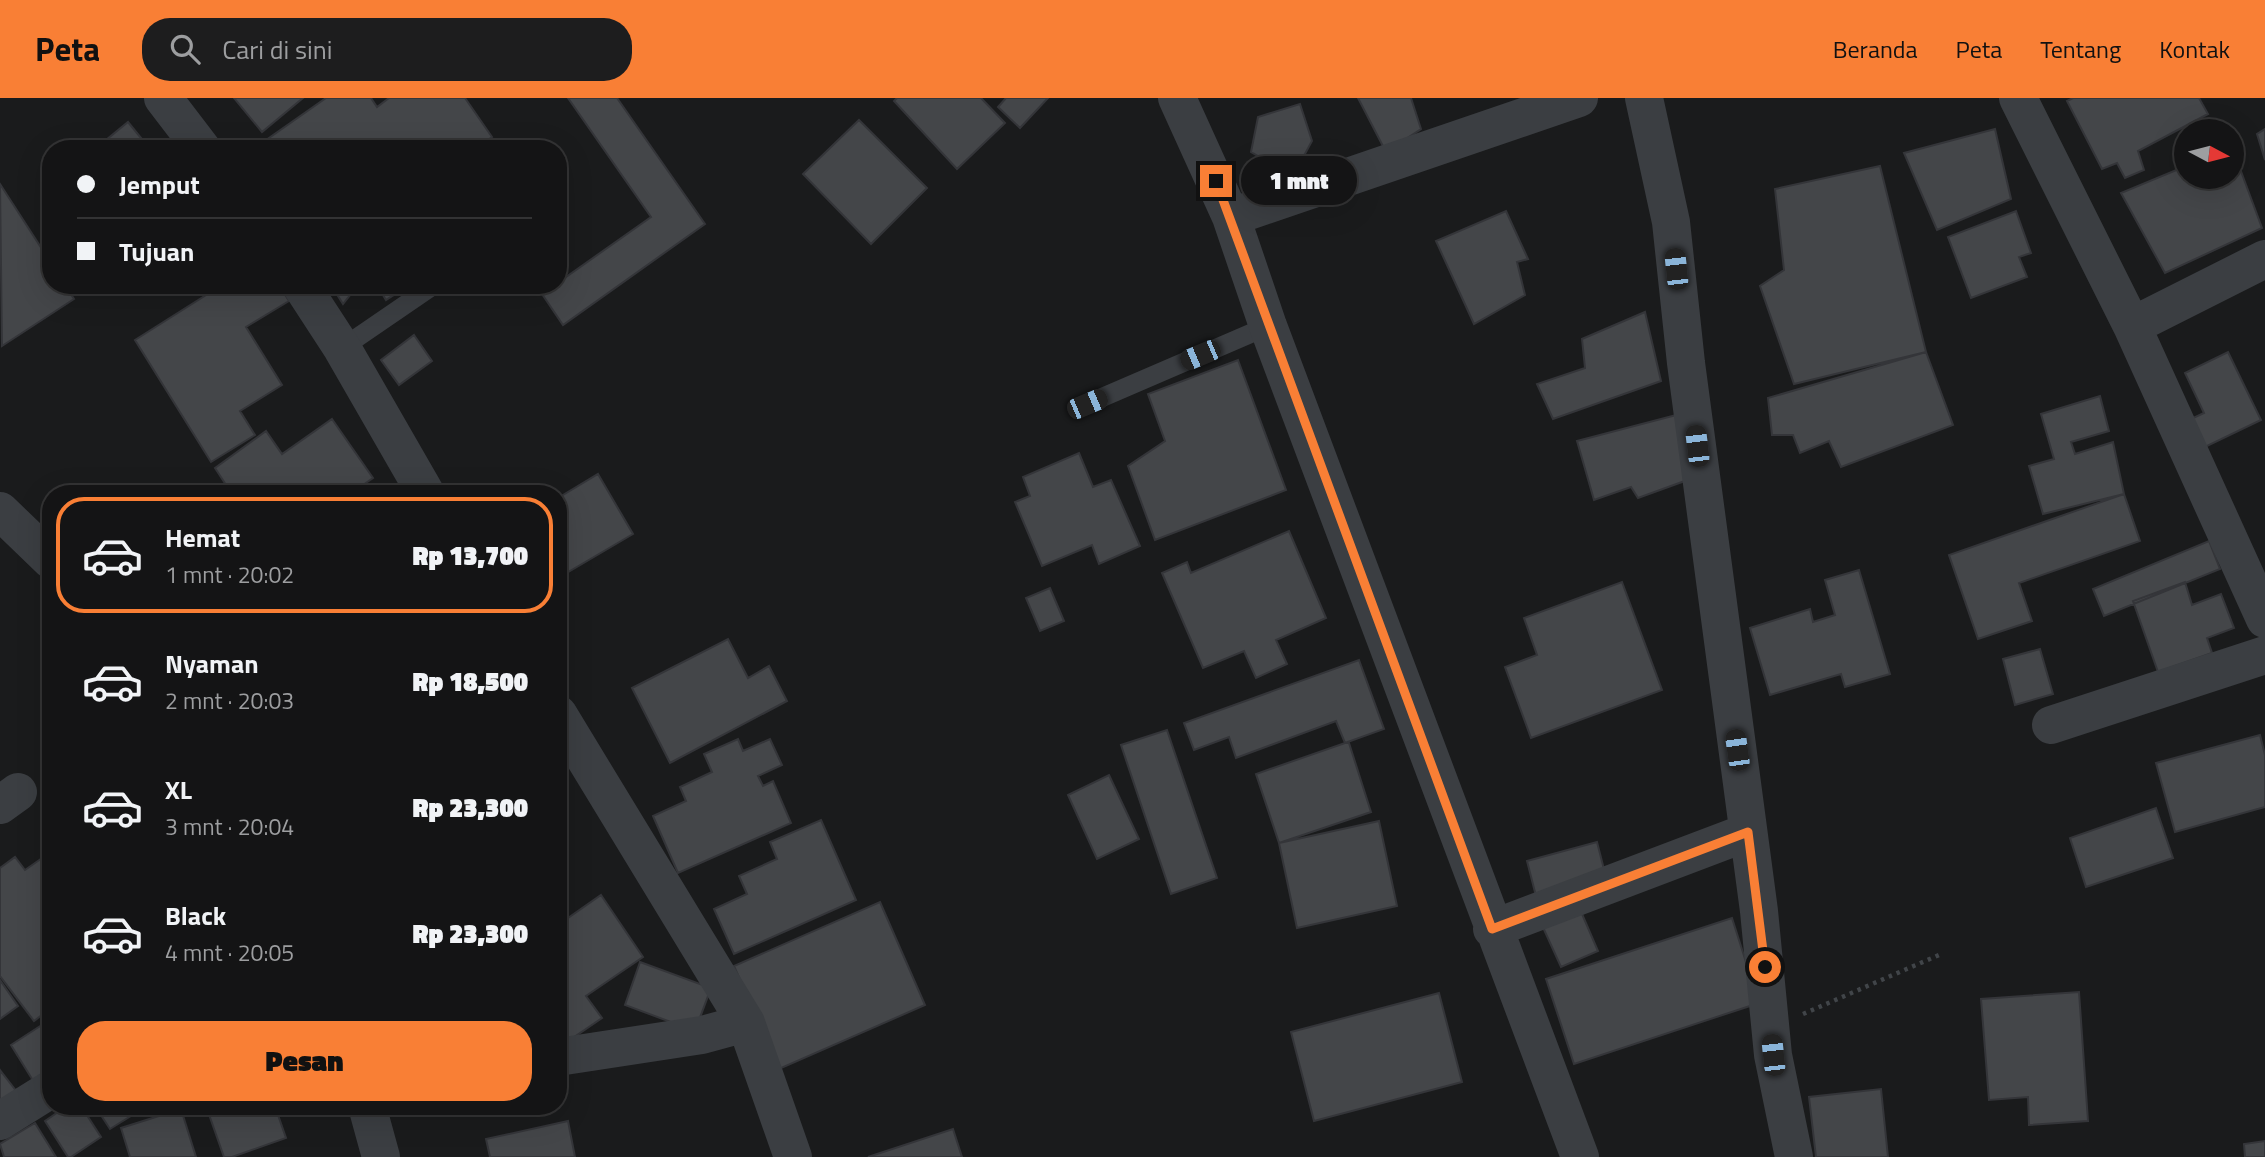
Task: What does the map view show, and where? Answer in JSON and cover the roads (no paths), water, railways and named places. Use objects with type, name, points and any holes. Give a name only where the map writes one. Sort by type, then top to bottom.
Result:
[{"type":"street","points":[[163,98],[195,140]]},
{"type":"street","points":[[1177,98],[1231,217],[1268,326],[1492,929],[1580,1157]]},
{"type":"street","points":[[1231,217],[1579,98]]},
{"type":"street","points":[[1644,98],[1671,222],[1686,363],[1748,832],[1770,1028],[1794,1157]]},
{"type":"street","points":[[2018,98],[2132,326],[2265,619]]},
{"type":"street","points":[[2132,326],[2265,259]]},
{"type":"street","points":[[308,294],[421,485]]},
{"type":"street","points":[[0,511],[42,551]]},
{"type":"street","points":[[2051,725],[2265,655]]},
{"type":"street","points":[[567,729],[746,1023],[793,1157]]},
{"type":"street","points":[[1492,929],[1748,832]]},
{"type":"street","points":[[567,1056],[702,1035],[746,1023]]},
{"type":"street","points":[[0,1121],[42,1095]]},
{"type":"street","points":[[369,1115],[381,1157]]},
{"type":"lane","points":[[342,348],[421,294]]},
{"type":"lane","points":[[1087,404],[1268,326]]}]
